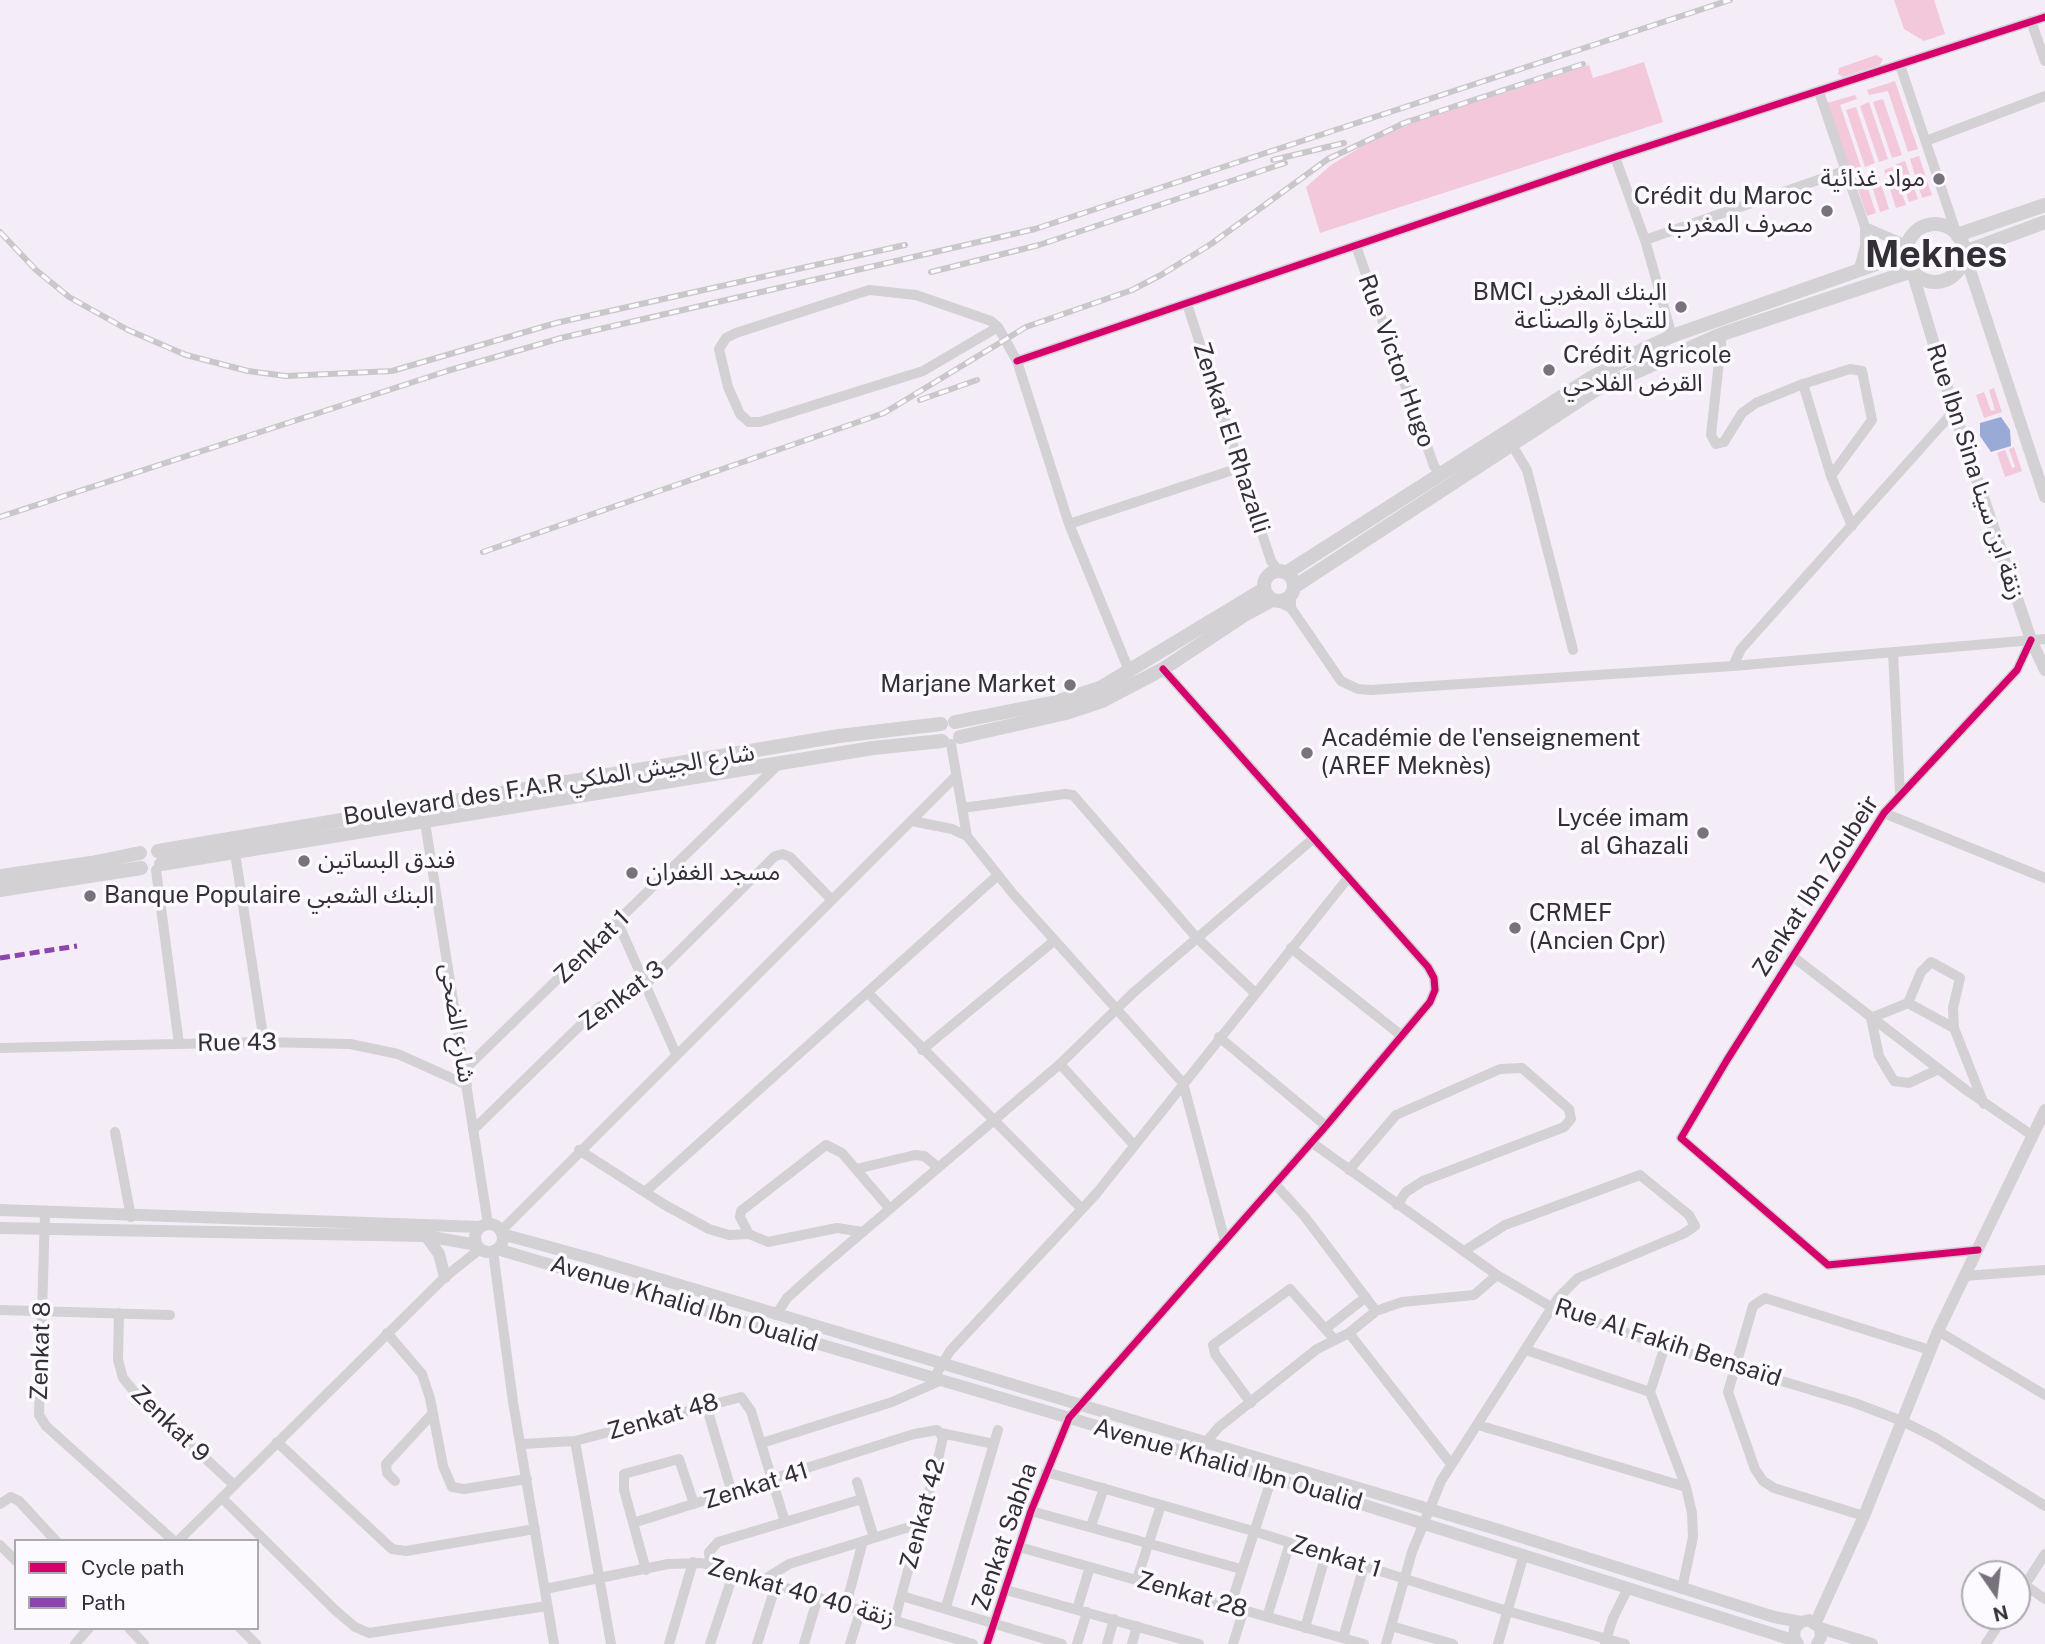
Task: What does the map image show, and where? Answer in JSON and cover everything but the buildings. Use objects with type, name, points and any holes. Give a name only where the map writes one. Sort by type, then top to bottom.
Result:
[{"type":"main road","points":[[2045,205],[1957,235],[2045,498]]},
{"type":"main road","points":[[1964,252],[2045,222]]},
{"type":"main road","name":"Boulevard des F.A.R شارع الجيش الملكي","points":[[1282,597],[1268,575],[1283,572],[1591,378],[1672,336],[1858,272],[1906,250],[1916,231],[1933,224],[1950,229],[1957,235]]},
{"type":"main road","points":[[1906,250],[1912,271],[1926,281],[1944,281],[1959,270],[1964,252]]},
{"type":"main road","name":"Boulevard des F.A.R شارع الجيش الملكي","points":[[140,860],[148,872],[158,862],[839,736],[948,723],[1066,699],[1100,688],[1282,597],[1597,389],[1645,365],[1722,334],[1912,271]]},
{"type":"main road","name":"Rue Ibn Sina زنقة ابن سينا","points":[[1912,271],[1954,411],[2031,639],[2045,670]]},
{"type":"main road","points":[[1282,597],[1292,578],[1283,572]]},
{"type":"main road","name":"Boulevard des F.A.R شارع الجيش الملكي","points":[[158,862],[235,853],[873,748],[951,741],[1082,708],[1133,687],[1246,614],[1282,597]]},
{"type":"main road","points":[[948,723],[961,730],[951,741],[938,733],[948,723]]},
{"type":"main road","name":"Boulevard des F.A.R شارع الجيش الملكي","points":[[0,890],[51,876],[140,860],[147,848],[158,862]]},
{"type":"main road","name":"Boulevard des F.A.R شارع الجيش الملكي","points":[[0,876],[51,876]]},
{"type":"main road","points":[[1817,1644],[1821,1637],[1818,1625],[1938,1331],[2045,1110]]},
{"type":"main road","points":[[0,1210],[131,1217],[272,1218],[484,1226]]},
{"type":"main road","points":[[116,1216],[116,1230]]},
{"type":"main road","points":[[484,1226],[476,1233],[487,1248],[501,1233]]},
{"type":"main road","name":"Avenue Khalid Ibn Oualid","points":[[484,1226],[1429,1510],[1774,1617],[1818,1625]]},
{"type":"main road","name":"Avenue Khalid Ibn Oualid","points":[[0,1228],[426,1236],[487,1248],[1272,1477],[1797,1643]]},
{"type":"main road","points":[[426,1236],[439,1254],[445,1277]]},
{"type":"main road","points":[[1797,1643],[1793,1633],[1801,1622]]},
{"type":"main road","points":[[1818,1625],[1872,1644]]},
{"type":"street","points":[[1017,361],[1615,157],[2045,17]]},
{"type":"street","points":[[2031,21],[2045,61]]},
{"type":"street","points":[[1900,65],[1957,235]]},
{"type":"street","points":[[1819,92],[1866,227],[1865,246],[1858,272]]},
{"type":"street","points":[[1926,141],[2045,96]]},
{"type":"street","points":[[1615,157],[1645,240],[1672,336]]},
{"type":"street","points":[[1645,240],[1847,170]]},
{"type":"street","points":[[1866,227],[1906,250]]},
{"type":"street","name":"Rue Victor Hugo","points":[[1356,246],[1434,466],[1440,474]]},
{"type":"street","points":[[998,327],[922,372],[760,422],[749,422],[740,414],[728,387],[719,349],[726,338],[736,333],[878,290],[916,295],[980,315],[998,327],[1017,361],[1069,524],[1130,673]]},
{"type":"street","name":"Zenkat El Rhazalli","points":[[1187,304],[1271,561],[1283,572]]},
{"type":"street","points":[[1722,334],[1711,435],[1716,444],[1726,439],[1749,407],[1803,384],[1850,369],[1859,369],[1863,374],[1873,413],[1871,424],[1831,476]]},
{"type":"street","points":[[1803,384],[1831,476],[1852,526]]},
{"type":"street","points":[[1733,666],[1741,649],[1954,411]]},
{"type":"street","points":[[1512,445],[1527,470],[1573,650]]},
{"type":"street","points":[[1069,524],[1242,467]]},
{"type":"street","points":[[1282,597],[1341,681],[1358,689],[1733,666],[2045,639]]},
{"type":"street","name":"Zenkat Ibn Zoubeir","points":[[1978,1251],[1828,1265],[1681,1138],[1792,956],[1884,813],[2017,670],[2031,639]]},
{"type":"street","points":[[1893,652],[1900,794]]},
{"type":"street","points":[[785,1522],[762,1443],[892,1402],[938,1379],[941,1365],[1082,1209],[1348,878],[1163,669]]},
{"type":"street","points":[[951,741],[967,836]]},
{"type":"street","name":"Zenkat 1","points":[[464,1070],[779,764]]},
{"type":"street","points":[[501,1233],[579,1150],[956,776]]},
{"type":"street","points":[[962,808],[1065,794],[1073,796],[1195,937],[1255,993]]},
{"type":"street","points":[[1884,813],[2045,878]]},
{"type":"street","points":[[912,821],[952,829],[967,836],[1054,941],[1183,1083],[1225,1241]]},
{"type":"street","name":"شارع الضحى","points":[[425,822],[467,1085],[484,1226]]},
{"type":"street","points":[[776,1315],[796,1290],[992,1119],[1060,1064],[1195,937],[1314,838]]},
{"type":"street","points":[[235,853],[264,1042]]},
{"type":"street","name":"Zenkat 3","points":[[473,1130],[599,1007],[645,985],[779,854],[790,857],[832,900]]},
{"type":"street","points":[[158,862],[179,1044]]},
{"type":"street","points":[[645,1192],[998,875]]},
{"type":"street","name":"Zenkat Sabha","points":[[987,1644],[996,1624],[1031,1511],[1069,1418],[1326,1126],[1430,1002],[1435,990],[1434,978],[1428,967],[1348,878]]},
{"type":"street","points":[[618,923],[676,1054]]},
{"type":"street","points":[[922,1050],[1054,941]]},
{"type":"street","points":[[1291,948],[1402,1036]]},
{"type":"street","points":[[1792,956],[1984,1104],[2034,1136]]},
{"type":"street","points":[[1871,1018],[1908,1003],[1925,966],[1931,962],[1957,975],[1962,982],[1953,1008],[1954,1028],[1984,1104]]},
{"type":"street","points":[[869,993],[922,1050],[1082,1209]]},
{"type":"street","points":[[1908,1003],[1954,1028]]},
{"type":"street","points":[[1871,1018],[1879,1056],[1894,1081],[1909,1083],[1939,1069]]},
{"type":"street","points":[[1219,1037],[1326,1126]]},
{"type":"street","name":"Rue 43","points":[[0,1048],[264,1042],[366,1045],[398,1054],[467,1085]]},
{"type":"street","points":[[1060,1064],[1134,1145]]},
{"type":"street","points":[[1349,1170],[1396,1115],[1500,1069],[1522,1068],[1569,1109],[1571,1119],[1564,1126],[1423,1181],[1406,1192],[1397,1205]]},
{"type":"street","points":[[116,1132],[131,1217]]},
{"type":"street","name":"Rue Al Fakih Bensaïd","points":[[1311,1142],[1497,1275],[1553,1308],[1665,1346],[1855,1403],[1902,1421],[1936,1438],[2045,1506]]},
{"type":"street","points":[[749,1234],[740,1217],[741,1211],[821,1146],[835,1146],[890,1209]]},
{"type":"street","points":[[579,1150],[709,1229],[729,1235],[749,1234],[768,1242],[837,1228],[863,1232]]},
{"type":"street","points":[[856,1169],[915,1155],[924,1156],[938,1167]]},
{"type":"street","points":[[1386,1644],[1404,1578],[1429,1510],[1451,1464],[1553,1308],[1578,1278],[1690,1231],[1695,1226],[1693,1219],[1640,1175],[1505,1225],[1464,1251]]},
{"type":"street","points":[[1275,1184],[1305,1217],[1377,1311]]},
{"type":"street","name":"Zenkat 8","points":[[45,1213],[38,1405],[42,1420],[174,1539]]},
{"type":"street","points":[[178,1539],[445,1277],[487,1248],[554,1644]]},
{"type":"street","points":[[1964,1276],[2045,1270]]},
{"type":"street","points":[[1205,1443],[1219,1427],[1334,1339],[1349,1333],[1377,1311],[1393,1303],[1474,1295],[1497,1275]]},
{"type":"street","points":[[1251,1403],[1215,1354],[1213,1345],[1290,1289],[1334,1339]]},
{"type":"street","points":[[1325,1329],[1366,1297]]},
{"type":"street","points":[[1864,1516],[1782,1491],[1763,1481],[1751,1460],[1729,1401],[1729,1388],[1753,1307],[1765,1298],[1930,1350]]},
{"type":"street","points":[[0,1310],[170,1315]]},
{"type":"street","name":"Zenkat 9","points":[[119,1314],[118,1360],[123,1378],[137,1395],[234,1485]]},
{"type":"street","points":[[1938,1331],[2045,1395]]},
{"type":"street","points":[[387,1333],[419,1368],[433,1413],[443,1466],[453,1487],[464,1489],[527,1479]]},
{"type":"street","points":[[1349,1333],[1451,1464]]},
{"type":"street","points":[[1665,1346],[1650,1392],[1686,1487],[1692,1513],[1693,1536],[1682,1589]]},
{"type":"street","points":[[1526,1350],[1650,1392]]},
{"type":"street","name":"Zenkat 48","points":[[522,1444],[575,1441],[734,1397],[744,1398],[762,1443]]},
{"type":"street","points":[[706,1405],[732,1493]]},
{"type":"street","points":[[395,1481],[387,1473],[386,1464],[433,1413]]},
{"type":"street","points":[[1478,1425],[1686,1487]]},
{"type":"street","name":"Zenkat 42","points":[[879,1447],[930,1430],[941,1433],[939,1455],[895,1619]]},
{"type":"street","points":[[946,1607],[998,1430]]},
{"type":"street","points":[[941,1433],[994,1444]]},
{"type":"street","name":"Zenkat 48","points":[[575,1441],[611,1644]]},
{"type":"street","points":[[277,1442],[392,1549],[406,1551],[535,1529]]},
{"type":"street","name":"Zenkat 41","points":[[633,1523],[879,1447]]},
{"type":"street","points":[[646,1570],[622,1480],[629,1472],[680,1459],[694,1504]]},
{"type":"street","name":"Zenkat 1","points":[[1046,1472],[1253,1531],[1606,1641],[1625,1644]]},
{"type":"street","points":[[1231,1604],[1272,1477]]},
{"type":"street","points":[[857,1482],[874,1538]]},
{"type":"street","points":[[1091,1526],[1104,1488]]},
{"type":"street","points":[[0,1504],[10,1497],[19,1501],[53,1539]]},
{"type":"street","points":[[222,1498],[335,1610],[355,1627],[369,1633],[547,1606]]},
{"type":"street","points":[[710,1565],[709,1552],[713,1545],[862,1499]]},
{"type":"street","points":[[1137,1579],[1161,1505]]},
{"type":"street","points":[[1031,1511],[1241,1569]]},
{"type":"street","points":[[765,1579],[789,1564],[919,1524]]},
{"type":"street","points":[[846,1605],[863,1541]]},
{"type":"street","points":[[1267,1617],[1290,1543]]},
{"type":"street","points":[[0,1545],[14,1559]]},
{"type":"street","name":"Zenkat 28","points":[[1019,1547],[1231,1604],[1364,1644]]},
{"type":"street","points":[[1305,1628],[1326,1554]]},
{"type":"street","points":[[2031,1576],[2045,1554]]},
{"type":"street","points":[[1498,1644],[1524,1555]]},
{"type":"street","points":[[669,1644],[693,1562]]},
{"type":"street","name":"Zenkat 40 زنقة 40","points":[[545,1589],[693,1562],[765,1579],[776,1585],[973,1644]]},
{"type":"street","points":[[1343,1638],[1364,1566]]},
{"type":"street","points":[[1077,1644],[1090,1567]]},
{"type":"street","points":[[711,1640],[734,1572]]},
{"type":"street","points":[[757,1644],[776,1585]]},
{"type":"street","points":[[1006,1590],[1199,1644]]},
{"type":"street","points":[[1606,1641],[1627,1590]]},
{"type":"street","points":[[902,1596],[946,1607],[1062,1644]]},
{"type":"street","points":[[804,1644],[818,1597]]},
{"type":"street","points":[[850,1644],[860,1609]]},
{"type":"street","points":[[1233,1644],[1244,1609]]},
{"type":"street","points":[[1107,1644],[1114,1619]]},
{"type":"street","points":[[1132,1644],[1137,1626]]},
{"type":"street","points":[[1391,1626],[1453,1644]]},
{"type":"street","points":[[132,1630],[144,1644]]},
{"type":"street","points":[[242,1630],[256,1644]]},
{"type":"street","points":[[1156,1644],[1159,1632]]},
{"type":"shaded area","points":[[1894,0],[1934,0],[1945,34],[1924,41],[1904,29]]},
{"type":"shaded area","points":[[1876,55],[1883,59],[1880,65],[1843,77],[1838,74],[1839,68]]},
{"type":"shaded area","points":[[1644,62],[1663,122],[1320,233],[1306,187],[1331,165],[1366,144],[1410,124],[1589,65],[1593,78]]},
{"type":"shaded area","points":[[1895,81],[1918,149],[1908,152],[1888,91],[1869,95],[1867,90]]},
{"type":"shaded area","points":[[1855,95],[1857,99],[1840,105],[1861,167],[1850,171],[1827,103]]},
{"type":"shaded area","points":[[1883,99],[1902,155],[1892,158],[1873,102]]},
{"type":"shaded area","points":[[1869,102],[1888,159],[1879,162],[1860,106]]},
{"type":"shaded area","points":[[1856,107],[1875,163],[1865,167],[1846,110]]},
{"type":"shaded area","points":[[1919,156],[1932,195],[1922,198],[1910,159]]},
{"type":"shaded area","points":[[1905,161],[1918,199],[1909,202],[1896,164]]},
{"type":"shaded area","points":[[1893,167],[1906,205],[1896,208],[1884,170]]},
{"type":"shaded area","points":[[1877,171],[1889,209],[1880,212],[1868,173]]},
{"type":"shaded area","points":[[1863,174],[1876,213],[1867,216],[1854,177]]},
{"type":"shaded area","points":[[1994,388],[2002,412],[1984,418],[1976,395],[1984,392],[1991,411],[1995,410],[1989,390]]},
{"type":"shaded area","points":[[2014,447],[2022,471],[2005,477],[1997,453],[2005,450],[2012,468],[2015,467],[2009,449]]},
{"type":"water","points":[[2001,417],[2010,430],[2011,446],[1991,452],[1980,436],[1980,423]]},
{"type":"railway","points":[[0,517],[447,371],[561,338],[1035,229],[1730,0]]},
{"type":"railway","points":[[1401,124],[1583,64]]},
{"type":"railway","points":[[483,552],[884,413],[1026,327],[1132,290],[1161,275],[1211,244],[1328,159],[1409,121]]},
{"type":"railway","points":[[1273,160],[1344,143]]},
{"type":"railway","points":[[931,272],[1039,245],[1285,163]]},
{"type":"railway","points":[[0,232],[36,270],[69,297],[128,330],[186,355],[248,371],[286,376],[392,371],[556,323],[905,245]]},
{"type":"railway","points":[[920,400],[977,380]]},
{"type":"marked path","points":[[0,958],[77,946]]},
{"type":"cycle path","points":[[1017,361],[1615,157],[2045,17]]},
{"type":"cycle path","points":[[1978,1250],[1828,1265],[1681,1138],[1727,1060],[1884,813],[2017,670],[2031,640]]},
{"type":"cycle path","points":[[987,1644],[1031,1511],[1069,1418],[1326,1126],[1430,1002],[1435,990],[1434,978],[1428,967],[1163,669]]},
{"type":"place","name":"مواد غذائية","points":[[1939,179]]},
{"type":"place","name":"Crédit du Maroc مصرف المغرب","points":[[1827,211]]},
{"type":"place","name":"BMCI البنك المغربي للتجارة والصناعة","points":[[1681,307]]},
{"type":"place","name":"Crédit Agricole القرض الفلاحي","points":[[1549,370]]},
{"type":"place","name":"Marjane Market","points":[[1070,685]]},
{"type":"place","name":"Académie de l'enseignement (AREF Meknès)","points":[[1307,753]]},
{"type":"place","name":"Lycée imam al Ghazali","points":[[1703,833]]},
{"type":"place","name":"فندق البساتين","points":[[304,861]]},
{"type":"place","name":"مسجد الغفران","points":[[632,873]]},
{"type":"place","name":"Banque Populaire البنك الشعبي","points":[[90,896]]},
{"type":"place","name":"CRMEF (Ancien Cpr)","points":[[1515,928]]},
{"type":"district","name":"Meknes","points":[[1936,255]]}]
